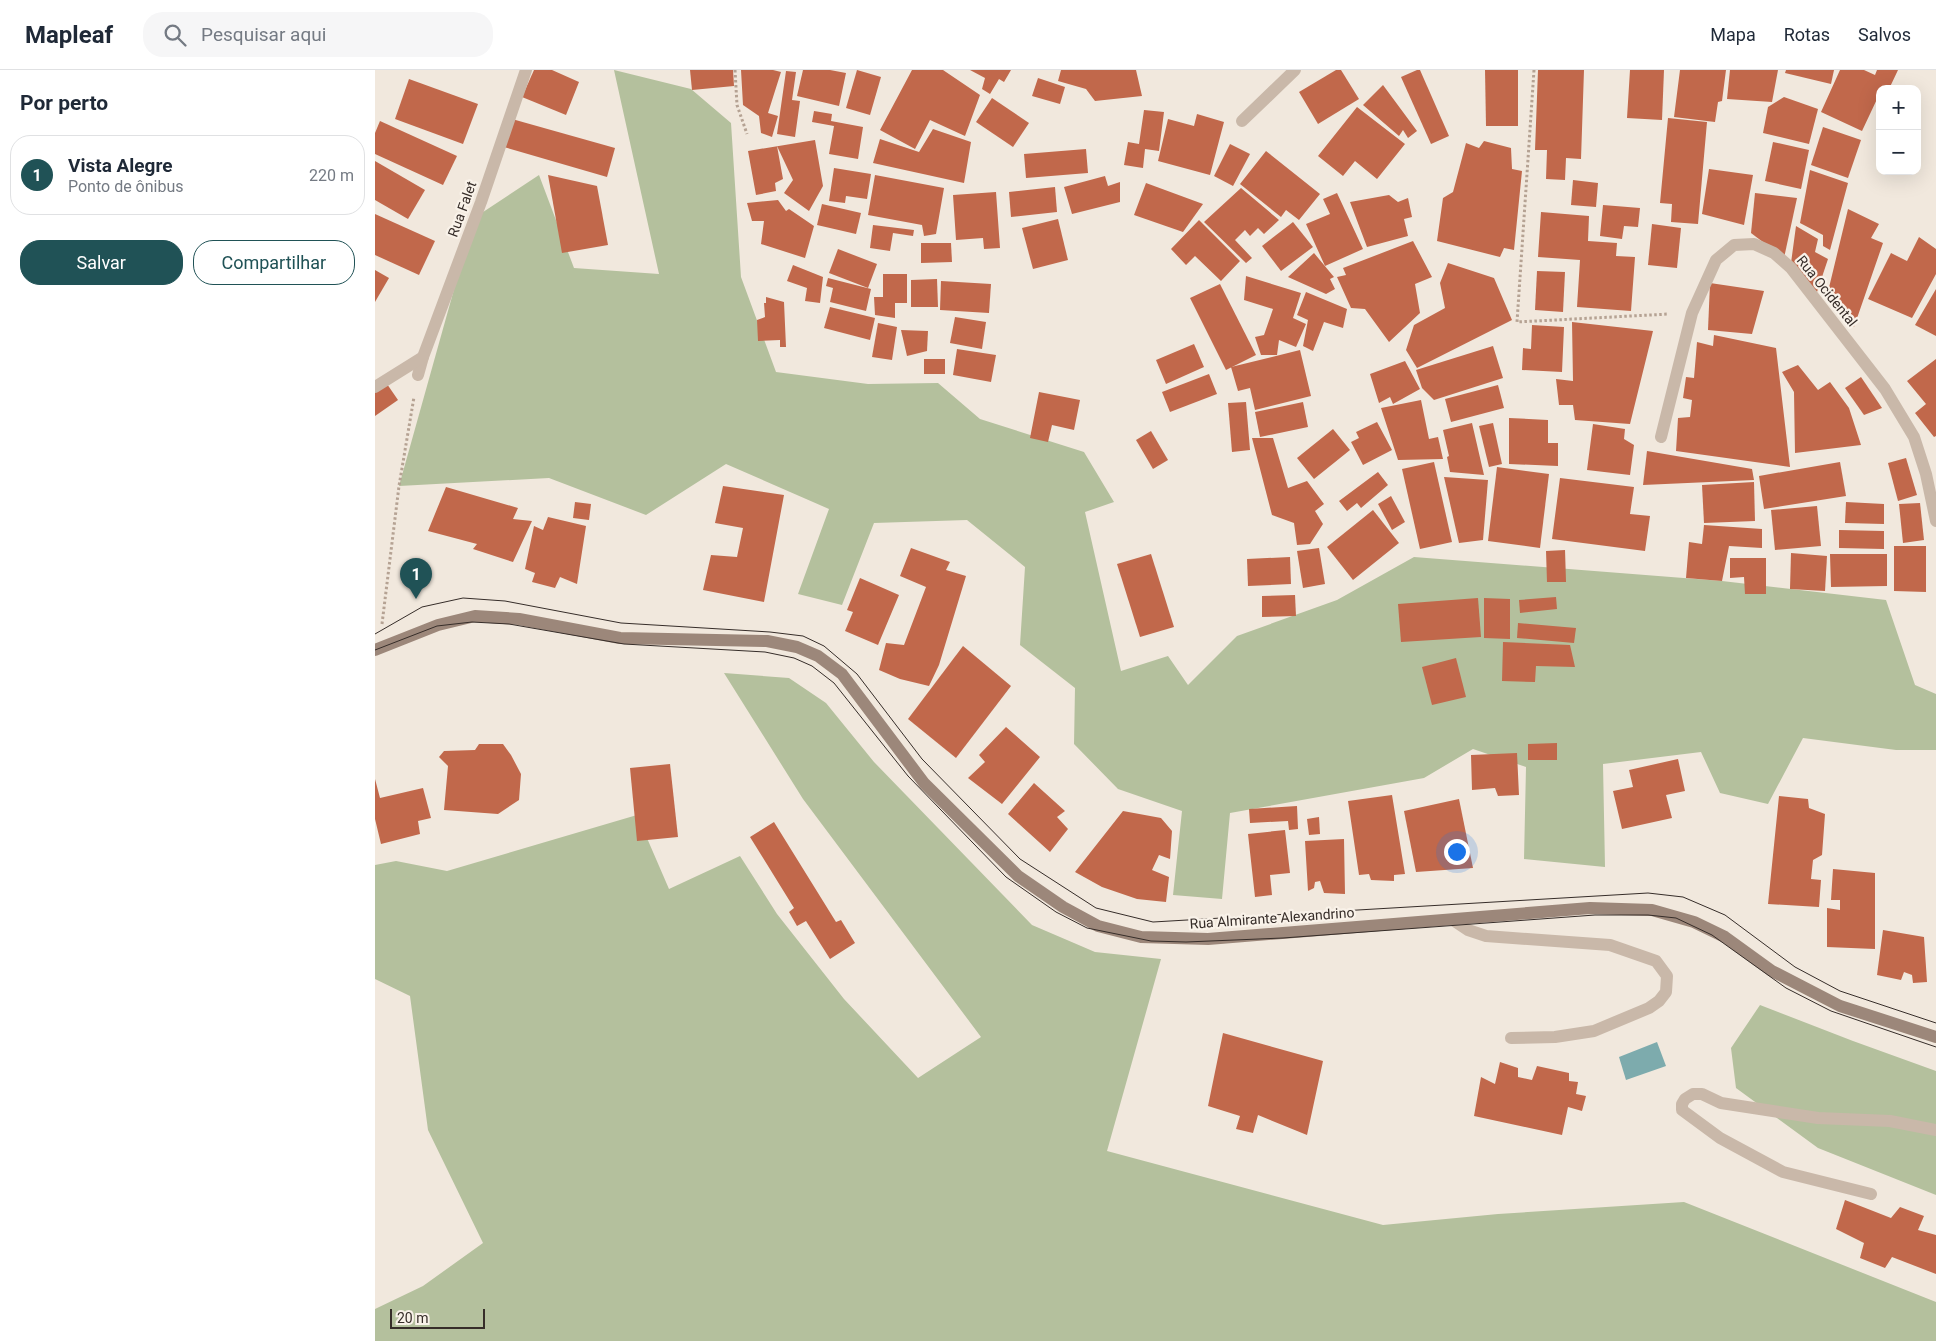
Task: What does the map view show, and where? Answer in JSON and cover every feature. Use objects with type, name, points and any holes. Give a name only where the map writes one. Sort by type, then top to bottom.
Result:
[{"type":"street","name":"Rua Falet","points":[[418,375],[481,202],[526,70]]},
{"type":"street","points":[[1243,121],[1295,70]]},
{"type":"street","name":"Rua Ocidental","points":[[1661,437],[1692,313],[1716,260],[1734,245],[1753,244],[1765,248],[1791,268],[1885,389],[1914,437],[1936,521]]},
{"type":"street","points":[[375,387],[423,357]]},
{"type":"street","name":"Rua Almirante Alexandrino","points":[[377,649],[438,625],[475,616],[519,620],[620,638],[767,641],[797,647],[818,656],[842,674],[924,783],[1018,876],[1063,908],[1097,926],[1141,937],[1208,939],[1590,908],[1652,910],[1694,922],[1717,934],[1772,971],[1840,1006],[1936,1037]]},
{"type":"street","points":[[1453,920],[1468,930],[1486,936],[1610,945],[1656,961],[1667,976],[1666,992],[1659,1001],[1649,1008],[1594,1031],[1555,1038],[1511,1038]]},
{"type":"street","points":[[1871,1194],[1783,1172],[1719,1138],[1682,1110],[1682,1104],[1685,1099],[1693,1094],[1702,1094],[1721,1103],[1818,1118],[1889,1121],[1936,1130]]},
{"type":"path","points":[[735,70],[737,105],[747,134]]},
{"type":"path","points":[[1534,70],[1517,322],[1692,313]]},
{"type":"path","points":[[377,649],[399,486],[418,375]]},
{"type":"green space","points":[[614,70],[691,89],[731,123],[741,277],[776,372],[868,384],[938,383],[980,419],[1084,452],[1114,502],[1085,512],[1121,671],[1168,656],[1188,685],[1237,636],[1337,600],[1414,557],[1722,581],[1886,600],[1915,685],[1936,694],[1936,750],[1896,750],[1803,738],[1768,804],[1720,793],[1701,752],[1603,764],[1605,867],[1524,859],[1526,767],[1473,749],[1424,778],[1230,813],[1222,899],[1173,895],[1182,811],[1118,789],[1074,744],[1075,688],[1020,645],[1025,567],[967,520],[874,523],[842,605],[798,594],[829,509],[726,464],[646,515],[549,478],[399,486],[474,218],[539,175],[574,268],[659,274]]},
{"type":"green space","points":[[724,673],[789,678],[826,703],[874,762],[1032,925],[1095,952],[1161,959],[1107,1151],[1383,1225],[1498,1214],[1684,1202],[1936,1302],[1936,1341],[375,1341],[375,1309],[423,1286],[483,1243],[428,1130],[410,996],[375,979],[375,865],[396,861],[447,871],[637,815],[669,889],[740,856],[777,914],[844,999],[918,1078],[981,1037],[803,799]]},
{"type":"green space","points":[[1760,1005],[1936,1071],[1936,1195],[1818,1148],[1736,1088],[1731,1048]]},
{"type":"water","points":[[1657,1042],[1666,1066],[1626,1080],[1619,1057]]},
{"type":"building","points":[[534,70],[552,70],[579,82],[566,115],[522,97]]},
{"type":"building","points":[[690,70],[733,70],[734,86],[692,90]]},
{"type":"building","points":[[741,70],[773,70],[781,72],[768,113],[778,116],[772,137],[761,133],[759,116],[743,105]]},
{"type":"building","points":[[803,70],[830,70],[846,73],[839,106],[797,96]]},
{"type":"building","points":[[857,70],[881,77],[870,115],[846,108]]},
{"type":"building","points":[[912,70],[943,70],[980,95],[965,136],[930,120],[915,149],[880,130]]},
{"type":"building","points":[[970,70],[1011,70],[1004,82],[999,79],[990,94],[982,89],[985,78]]},
{"type":"building","points":[[1061,70],[1136,70],[1142,96],[1095,101],[1086,89],[1058,81]]},
{"type":"building","points":[[1336,70],[1341,70],[1359,99],[1318,124],[1299,92]]},
{"type":"building","points":[[1420,70],[1449,136],[1431,144],[1401,77]]},
{"type":"building","points":[[1485,70],[1518,70],[1518,126],[1486,126]]},
{"type":"building","points":[[1538,70],[1584,70],[1581,159],[1566,158],[1565,180],[1546,179],[1547,150],[1535,150]]},
{"type":"building","points":[[1630,70],[1664,70],[1662,120],[1627,118]]},
{"type":"building","points":[[1680,70],[1726,70],[1722,101],[1718,102],[1715,122],[1674,117]]},
{"type":"building","points":[[1730,70],[1778,70],[1772,102],[1727,99]]},
{"type":"building","points":[[1786,70],[1834,70],[1831,84],[1785,73]]},
{"type":"building","points":[[1840,70],[1864,70],[1875,75],[1877,70],[1898,70],[1891,85],[1876,85],[1876,101],[1862,131],[1821,112]]},
{"type":"building","points":[[786,71],[796,72],[792,100],[800,101],[795,137],[777,134]]},
{"type":"building","points":[[1038,78],[1065,87],[1060,104],[1032,96]]},
{"type":"building","points":[[409,79],[478,104],[463,144],[395,119]]},
{"type":"building","points":[[1383,85],[1417,131],[1408,138],[1403,130],[1399,136],[1363,105]]},
{"type":"building","points":[[1784,97],[1818,109],[1809,144],[1763,133],[1768,107]]},
{"type":"building","points":[[992,98],[1029,123],[1013,147],[976,122]]},
{"type":"building","points":[[1357,107],[1405,144],[1377,179],[1355,161],[1343,176],[1318,156]]},
{"type":"building","points":[[1144,110],[1164,112],[1159,151],[1145,149],[1143,168],[1124,165],[1128,142],[1139,144]]},
{"type":"building","points":[[814,111],[832,114],[831,121],[863,127],[858,159],[829,154],[834,126],[812,122]]},
{"type":"building","points":[[1197,114],[1224,122],[1210,175],[1158,161],[1168,119],[1194,126]]},
{"type":"building","points":[[1668,118],[1707,122],[1698,224],[1671,222],[1672,204],[1660,203]]},
{"type":"building","points":[[512,119],[615,148],[607,177],[504,147]]},
{"type":"building","points":[[380,121],[457,156],[443,185],[375,154],[375,133]]},
{"type":"building","points":[[1823,127],[1861,140],[1848,178],[1811,165]]},
{"type":"building","points":[[933,129],[971,142],[964,183],[873,163],[880,139],[919,152]]},
{"type":"building","points":[[815,140],[823,186],[809,211],[784,193],[793,180],[777,146]]},
{"type":"building","points":[[1484,141],[1511,148],[1512,169],[1522,171],[1514,250],[1504,248],[1500,257],[1437,241],[1443,198],[1453,192],[1466,143],[1479,148]]},
{"type":"building","points":[[1773,142],[1809,150],[1801,189],[1765,181]]},
{"type":"building","points":[[1230,144],[1250,154],[1233,186],[1214,176]]},
{"type":"building","points":[[777,146],[783,179],[775,183],[776,191],[756,195],[748,151]]},
{"type":"building","points":[[1086,149],[1088,173],[1026,178],[1024,154]]},
{"type":"building","points":[[1266,151],[1320,194],[1299,220],[1286,210],[1281,217],[1240,184]]},
{"type":"building","points":[[375,161],[425,190],[408,219],[375,200]]},
{"type":"building","points":[[834,168],[871,174],[867,199],[846,196],[845,203],[829,201]]},
{"type":"building","points":[[1709,169],[1753,175],[1744,225],[1702,214]]},
{"type":"building","points":[[1810,170],[1848,183],[1830,250],[1823,246],[1823,235],[1800,223]]},
{"type":"building","points":[[548,175],[597,186],[608,245],[562,253]]},
{"type":"building","points":[[875,175],[944,188],[936,234],[924,236],[922,225],[868,215]]},
{"type":"building","points":[[1105,176],[1108,186],[1120,182],[1120,202],[1072,214],[1064,187]]},
{"type":"building","points":[[1573,180],[1598,183],[1596,207],[1571,205]]},
{"type":"building","points":[[1146,183],[1203,204],[1183,232],[1134,215]]},
{"type":"building","points":[[1055,187],[1057,212],[1011,217],[1009,192]]},
{"type":"building","points":[[1241,188],[1279,220],[1264,234],[1258,228],[1250,236],[1245,230],[1235,240],[1252,258],[1246,263],[1204,222]]},
{"type":"building","points":[[996,192],[1000,248],[984,249],[983,238],[956,240],[953,195]]},
{"type":"building","points":[[1337,193],[1363,249],[1325,266],[1306,224],[1330,214],[1323,199]]},
{"type":"building","points":[[1755,193],[1797,198],[1784,258],[1751,233]]},
{"type":"building","points":[[1389,195],[1398,202],[1408,198],[1412,217],[1404,219],[1408,236],[1367,247],[1350,202]]},
{"type":"building","points":[[778,200],[786,211],[789,209],[814,226],[805,258],[761,244],[764,221],[752,221],[747,203]]},
{"type":"building","points":[[822,204],[861,213],[856,234],[817,225]]},
{"type":"building","points":[[1603,205],[1640,208],[1638,227],[1624,226],[1622,239],[1600,236]]},
{"type":"building","points":[[1848,209],[1879,224],[1871,238],[1883,243],[1854,327],[1826,300]]},
{"type":"building","points":[[1541,212],[1589,216],[1588,241],[1617,243],[1616,256],[1635,257],[1631,311],[1577,307],[1580,260],[1538,257]]},
{"type":"building","points":[[375,214],[435,241],[419,275],[375,255]]},
{"type":"building","points":[[1058,219],[1068,260],[1033,269],[1022,228]]},
{"type":"building","points":[[1199,220],[1240,261],[1221,281],[1195,256],[1186,265],[1171,249]]},
{"type":"building","points":[[1293,222],[1313,247],[1281,271],[1262,246]]},
{"type":"building","points":[[1652,224],[1681,228],[1677,268],[1648,265]]},
{"type":"building","points":[[873,225],[914,230],[913,236],[893,233],[890,251],[870,248]]},
{"type":"building","points":[[1796,226],[1818,239],[1815,252],[1828,259],[1817,292],[1791,263]]},
{"type":"building","points":[[1919,237],[1936,249],[1936,274],[1912,318],[1868,299],[1891,253],[1907,261]]},
{"type":"building","points":[[1413,241],[1432,277],[1415,284],[1420,313],[1389,342],[1365,309],[1351,308],[1337,277],[1346,275],[1343,268]]},
{"type":"building","points":[[921,243],[951,243],[952,262],[921,263]]},
{"type":"building","points":[[838,249],[877,264],[868,288],[829,273]]},
{"type":"building","points":[[1314,253],[1334,277],[1330,279],[1335,289],[1326,294],[1288,277]]},
{"type":"building","points":[[1448,263],[1494,278],[1512,320],[1417,368],[1406,350],[1414,325],[1445,308],[1440,283]]},
{"type":"building","points":[[793,265],[823,277],[820,303],[805,301],[807,288],[787,281]]},
{"type":"building","points":[[375,270],[389,278],[375,302]]},
{"type":"building","points":[[1537,271],[1565,272],[1563,312],[1535,310]]},
{"type":"building","points":[[883,274],[907,274],[907,303],[895,303],[895,318],[875,315],[874,297],[883,297]]},
{"type":"building","points":[[1246,276],[1301,293],[1293,318],[1306,324],[1296,347],[1279,340],[1277,355],[1261,355],[1255,337],[1264,335],[1273,309],[1244,300]]},
{"type":"building","points":[[828,278],[871,289],[866,311],[830,302],[833,288],[826,286]]},
{"type":"building","points":[[937,279],[938,307],[911,307],[911,280]]},
{"type":"building","points":[[941,281],[991,284],[989,313],[940,310]]},
{"type":"building","points":[[1710,283],[1764,291],[1752,334],[1708,330]]},
{"type":"building","points":[[1220,284],[1256,355],[1226,370],[1190,298]]},
{"type":"building","points":[[1936,289],[1936,336],[1915,325]]},
{"type":"building","points":[[1306,292],[1347,309],[1343,328],[1324,322],[1313,351],[1303,346],[1308,320],[1297,315]]},
{"type":"building","points":[[766,297],[784,302],[786,347],[780,347],[780,340],[758,341],[757,320],[765,317],[764,303],[766,303]]},
{"type":"building","points":[[830,307],[875,318],[870,340],[824,328]]},
{"type":"building","points":[[955,317],[986,322],[982,349],[950,343]]},
{"type":"building","points":[[1572,322],[1653,331],[1630,424],[1575,420],[1573,405],[1559,405],[1556,379],[1573,381]]},
{"type":"building","points":[[878,323],[897,327],[892,360],[872,357]]},
{"type":"building","points":[[1532,325],[1564,327],[1562,372],[1522,370],[1523,348],[1531,349]]},
{"type":"building","points":[[901,330],[928,331],[927,351],[907,356]]},
{"type":"building","points":[[1714,335],[1776,348],[1790,467],[1676,451],[1678,418],[1690,417],[1692,400],[1683,398],[1686,377],[1694,378],[1697,342],[1713,346]]},
{"type":"building","points":[[1194,344],[1204,367],[1166,384],[1156,360]]},
{"type":"building","points":[[1493,346],[1503,378],[1434,400],[1422,388],[1416,370]]},
{"type":"building","points":[[957,349],[996,355],[991,382],[953,375]]},
{"type":"building","points":[[1300,350],[1311,396],[1255,410],[1250,388],[1238,391],[1231,367]]},
{"type":"building","points":[[924,359],[945,359],[945,374],[924,374]]},
{"type":"building","points":[[1936,359],[1936,436],[1934,437],[1915,413],[1926,404],[1907,381]]},
{"type":"building","points":[[1405,361],[1420,389],[1393,404],[1390,397],[1379,403],[1370,374]]},
{"type":"building","points":[[1798,365],[1818,390],[1830,382],[1849,408],[1861,445],[1795,453],[1794,392],[1782,372]]},
{"type":"building","points":[[1209,374],[1217,394],[1170,412],[1162,392]]},
{"type":"building","points":[[1861,377],[1882,408],[1864,415],[1845,388]]},
{"type":"building","points":[[387,384],[398,400],[375,416],[375,392]]},
{"type":"building","points":[[1498,385],[1504,408],[1451,422],[1445,399]]},
{"type":"building","points":[[1039,392],[1080,400],[1074,430],[1052,425],[1048,442],[1030,438]]},
{"type":"building","points":[[1421,400],[1429,439],[1438,437],[1443,459],[1398,460],[1381,408]]},
{"type":"building","points":[[1246,402],[1250,450],[1232,452],[1228,403]]},
{"type":"building","points":[[1303,402],[1308,427],[1260,437],[1255,412]]},
{"type":"building","points":[[1509,418],[1548,420],[1548,443],[1558,443],[1558,466],[1509,464]]},
{"type":"building","points":[[1377,422],[1392,450],[1363,465],[1351,442],[1359,438],[1356,432]]},
{"type":"building","points":[[1472,423],[1484,475],[1450,472],[1447,457],[1449,456],[1443,430]]},
{"type":"building","points":[[1493,423],[1502,464],[1489,467],[1479,426]]},
{"type":"building","points":[[1593,424],[1625,429],[1624,439],[1634,445],[1630,475],[1587,470]]},
{"type":"building","points":[[1333,429],[1350,450],[1314,479],[1297,458]]},
{"type":"building","points":[[1151,431],[1168,460],[1153,469],[1136,440]]},
{"type":"building","points":[[1252,438],[1273,438],[1288,488],[1307,481],[1324,504],[1315,511],[1323,524],[1310,544],[1297,545],[1294,523],[1272,515]]},
{"type":"building","points":[[1647,451],[1752,469],[1754,480],[1643,485]]},
{"type":"building","points":[[1906,458],[1917,495],[1898,501],[1888,463]]},
{"type":"building","points":[[1434,462],[1452,542],[1420,549],[1402,469]]},
{"type":"building","points":[[1840,462],[1846,496],[1764,509],[1759,476]]},
{"type":"building","points":[[1497,467],[1549,474],[1540,548],[1488,541]]},
{"type":"building","points":[[1378,472],[1388,485],[1361,508],[1357,503],[1347,511],[1339,501]]},
{"type":"building","points":[[1444,477],[1488,480],[1483,540],[1459,543]]},
{"type":"building","points":[[1560,478],[1634,487],[1630,514],[1650,516],[1645,551],[1552,539]]},
{"type":"building","points":[[1754,482],[1755,521],[1704,523],[1702,485]]},
{"type":"building","points":[[723,486],[784,495],[764,602],[703,590],[711,555],[737,557],[743,528],[715,523]]},
{"type":"building","points":[[446,487],[518,508],[513,519],[532,521],[513,562],[473,549],[477,544],[428,531]]},
{"type":"building","points":[[1391,496],[1405,522],[1392,530],[1378,504]]},
{"type":"building","points":[[575,502],[591,504],[589,520],[573,518]]},
{"type":"building","points":[[1846,502],[1884,504],[1884,524],[1845,523]]},
{"type":"building","points":[[1920,503],[1924,540],[1903,543],[1899,504]]},
{"type":"building","points":[[1817,506],[1821,546],[1775,550],[1771,510]]},
{"type":"building","points":[[1373,510],[1399,543],[1353,580],[1327,547]]},
{"type":"building","points":[[548,517],[586,526],[577,584],[560,577],[555,588],[532,582],[535,573],[525,569],[534,526],[543,530]]},
{"type":"building","points":[[1704,525],[1762,529],[1762,548],[1729,546],[1722,581],[1686,578],[1689,542],[1702,544]]},
{"type":"building","points":[[1839,530],[1884,531],[1884,549],[1839,548]]},
{"type":"building","points":[[1894,546],[1926,546],[1926,592],[1894,591]]},
{"type":"building","points":[[911,548],[950,562],[946,570],[966,576],[939,665],[929,686],[900,679],[879,670],[886,643],[904,645],[926,587],[900,576]]},
{"type":"building","points":[[1319,548],[1325,584],[1303,588],[1297,551]]},
{"type":"building","points":[[1565,550],[1566,582],[1547,582],[1546,551]]},
{"type":"building","points":[[1791,553],[1827,556],[1825,591],[1790,589]]},
{"type":"building","points":[[1151,554],[1174,627],[1140,637],[1117,564]]},
{"type":"building","points":[[1830,554],[1887,554],[1887,586],[1831,587]]},
{"type":"building","points":[[1290,557],[1291,584],[1248,586],[1247,559]]},
{"type":"building","points":[[1730,558],[1766,558],[1766,594],[1745,594],[1744,577],[1730,578]]},
{"type":"building","points":[[860,578],[899,595],[878,645],[845,631],[853,612],[847,610]]},
{"type":"building","points":[[1295,595],[1296,616],[1262,617],[1262,596]]},
{"type":"building","points":[[1556,597],[1557,609],[1520,613],[1519,600]]},
{"type":"building","points":[[1478,598],[1481,637],[1401,642],[1398,604]]},
{"type":"building","points":[[1484,598],[1510,599],[1510,639],[1484,638]]},
{"type":"building","points":[[1518,623],[1576,628],[1574,643],[1517,638]]},
{"type":"building","points":[[1503,642],[1570,645],[1575,667],[1536,666],[1535,682],[1502,681]]},
{"type":"building","points":[[963,646],[1011,686],[956,758],[908,719]]},
{"type":"building","points":[[1456,658],[1466,697],[1432,705],[1422,667]]},
{"type":"building","points":[[1006,727],[1040,757],[1002,804],[968,778],[985,762],[979,755]]},
{"type":"building","points":[[1557,743],[1557,760],[1528,760],[1528,744]]},
{"type":"building","points":[[479,744],[503,744],[511,755],[521,774],[519,800],[498,814],[444,810],[448,766],[439,757],[444,751],[475,750]]},
{"type":"building","points":[[1517,753],[1519,795],[1498,796],[1495,788],[1472,790],[1471,755]]},
{"type":"building","points":[[1678,759],[1685,791],[1666,795],[1672,818],[1622,829],[1613,791],[1633,787],[1629,770]]},
{"type":"building","points":[[670,764],[678,837],[637,841],[630,768]]},
{"type":"building","points":[[375,779],[380,798],[423,788],[431,818],[418,821],[420,834],[381,844],[375,819]]},
{"type":"building","points":[[1034,783],[1065,811],[1057,817],[1068,829],[1050,852],[1008,814]]},
{"type":"building","points":[[1392,795],[1405,874],[1394,875],[1394,881],[1371,880],[1369,874],[1359,875],[1348,801]]},
{"type":"building","points":[[1779,796],[1808,799],[1809,808],[1825,814],[1822,855],[1813,860],[1811,879],[1821,880],[1819,907],[1768,904]]},
{"type":"building","points":[[1459,799],[1473,868],[1416,872],[1404,811]]},
{"type":"building","points":[[1297,806],[1298,829],[1289,830],[1288,821],[1250,823],[1249,809]]},
{"type":"building","points":[[1123,811],[1161,818],[1172,831],[1170,859],[1159,855],[1152,870],[1169,877],[1166,902],[1137,899],[1102,887],[1075,872]]},
{"type":"building","points":[[1319,817],[1320,834],[1309,835],[1307,819]]},
{"type":"building","points":[[774,822],[836,922],[841,920],[855,943],[830,959],[806,921],[797,926],[789,912],[794,908],[750,837]]},
{"type":"building","points":[[1285,830],[1290,873],[1270,875],[1272,895],[1255,897],[1248,834]]},
{"type":"building","points":[[1344,839],[1345,894],[1324,893],[1320,881],[1315,882],[1314,888],[1308,891],[1305,841]]},
{"type":"building","points":[[1833,869],[1875,873],[1875,949],[1827,947],[1827,908],[1840,910],[1840,900],[1831,900]]},
{"type":"building","points":[[1883,930],[1924,937],[1927,982],[1913,983],[1912,975],[1904,972],[1901,980],[1877,975]]},
{"type":"building","points":[[1223,1033],[1323,1061],[1307,1135],[1258,1115],[1253,1133],[1236,1129],[1240,1116],[1208,1106]]},
{"type":"building","points":[[1500,1062],[1518,1068],[1518,1077],[1532,1080],[1537,1066],[1569,1073],[1569,1081],[1578,1082],[1576,1094],[1586,1096],[1582,1111],[1568,1107],[1562,1135],[1474,1116],[1481,1077],[1495,1084]]},
{"type":"building","points":[[1845,1200],[1891,1218],[1900,1207],[1924,1216],[1918,1230],[1936,1235],[1936,1274],[1892,1257],[1885,1268],[1860,1258],[1864,1243],[1836,1229]]},
{"type":"tram line","points":[[375,634],[422,607],[463,598],[505,601],[621,623],[770,632],[803,636],[824,646],[857,674],[922,759],[1020,859],[1096,908],[1153,922],[1648,893],[1683,897],[1725,915],[1795,967],[1840,991],[1936,1023]]},
{"type":"tram line","points":[[375,650],[437,626],[472,622],[509,624],[624,644],[765,652],[794,658],[812,666],[834,683],[908,776],[1006,877],[1056,912],[1087,928],[1151,941],[1186,942],[1283,938],[1595,915],[1648,915],[1676,918],[1712,935],[1786,988],[1831,1011],[1936,1047]]},
{"type":"place","name":"Vista Alegre","points":[[416,599]]}]
